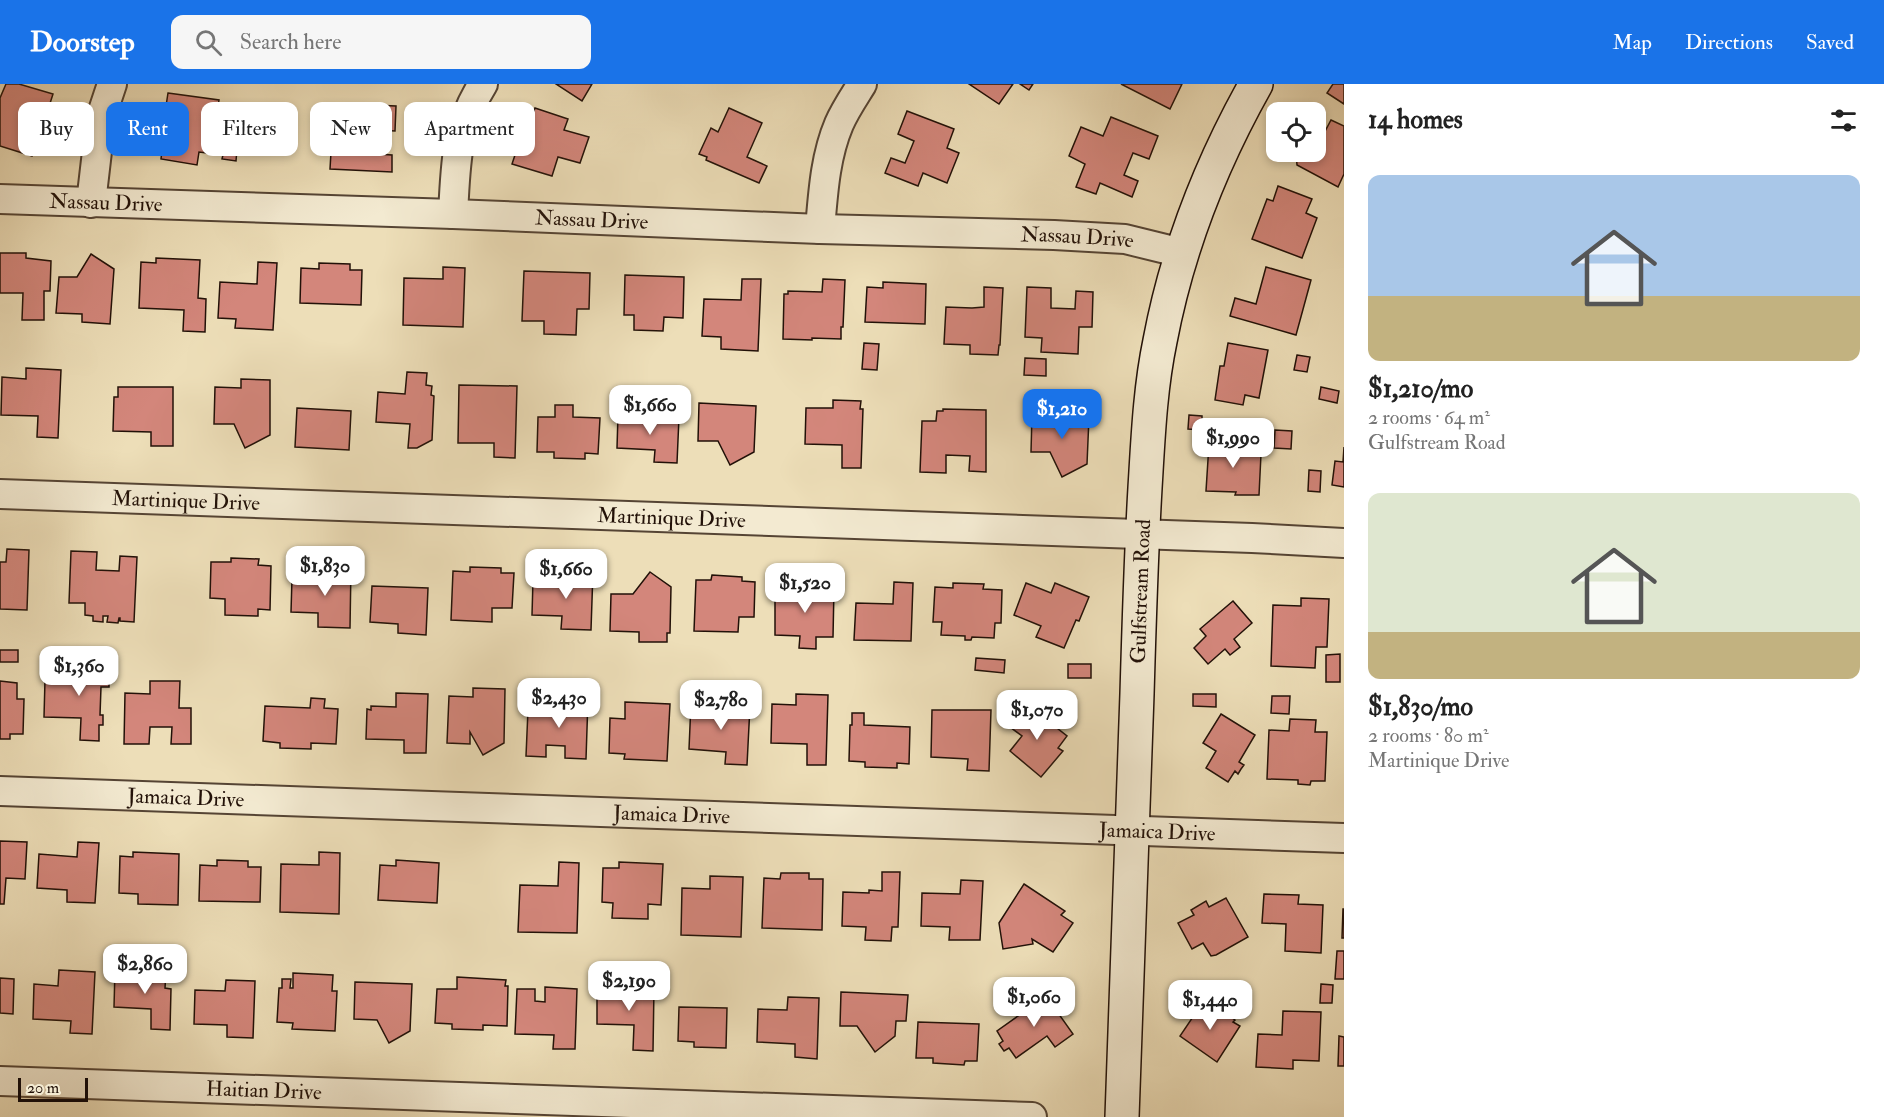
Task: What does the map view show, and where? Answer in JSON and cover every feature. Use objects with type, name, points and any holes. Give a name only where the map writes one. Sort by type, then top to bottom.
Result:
[{"type":"street","points":[[91,203],[101,117],[112,84]]},
{"type":"street","points":[[453,214],[461,129],[467,112],[483,84]]},
{"type":"street","points":[[820,229],[825,177],[832,142],[844,114],[862,84]]},
{"type":"street","name":"Gulfstream Road","points":[[1122,1117],[1142,534],[1153,382],[1160,341],[1182,253],[1210,176],[1256,84]]},
{"type":"street","name":"Nassau Drive","points":[[0,199],[1125,239],[1182,253]]},
{"type":"street","name":"Martinique Drive","points":[[0,494],[1344,543]]},
{"type":"street","name":"Jamaica Drive","points":[[0,791],[1344,838]]},
{"type":"street","name":"Haitian Drive","points":[[0,1081],[1032,1117]]},
{"type":"building","points":[[6,84],[19,84],[53,94],[50,102],[18,102],[18,152],[0,146],[0,98]]},
{"type":"building","points":[[556,84],[592,84],[582,101]]},
{"type":"building","points":[[969,84],[1013,84],[999,104]]},
{"type":"building","points":[[1020,84],[1033,84],[1029,90]]},
{"type":"building","points":[[1121,84],[1182,84],[1170,109]]},
{"type":"building","points":[[1333,84],[1344,84],[1344,104],[1327,93]]},
{"type":"building","points":[[168,93],[219,100],[219,102],[201,102],[201,152],[199,152],[197,165],[161,159],[161,156],[189,156],[189,102],[167,102]]},
{"type":"building","points":[[392,106],[396,106],[395,131],[392,131]]},
{"type":"building","points":[[535,108],[568,119],[564,130],[589,137],[580,163],[558,157],[552,176],[512,164],[515,156],[535,156]]},
{"type":"building","points":[[729,108],[762,123],[747,157],[767,166],[759,183],[706,160],[707,157],[699,154],[711,128],[718,132]]},
{"type":"building","points":[[907,111],[954,129],[947,148],[959,153],[947,183],[923,173],[918,186],[885,173],[891,158],[905,163],[914,141],[898,134]]},
{"type":"building","points":[[1111,117],[1158,136],[1149,159],[1133,153],[1124,175],[1138,181],[1132,197],[1100,183],[1096,194],[1076,187],[1085,164],[1069,156],[1081,127],[1103,136]]},
{"type":"building","points":[[1331,120],[1344,126],[1344,174],[1338,187],[1297,165],[1297,162],[1326,162],[1326,129]]},
{"type":"building","points":[[223,156],[236,156],[236,161],[222,159]]},
{"type":"building","points":[[331,156],[392,156],[392,172],[330,169]]},
{"type":"building","points":[[1278,186],[1312,199],[1306,213],[1317,218],[1302,258],[1252,239],[1267,199],[1273,201]]},
{"type":"building","points":[[0,253],[26,253],[26,258],[51,261],[50,291],[44,291],[44,320],[22,320],[23,293],[0,293]]},
{"type":"building","points":[[91,254],[114,269],[110,324],[82,322],[82,314],[56,313],[59,277],[77,277]]},
{"type":"building","points":[[156,258],[200,260],[198,298],[206,299],[205,332],[183,331],[184,310],[139,308],[141,262],[156,263]]},
{"type":"building","points":[[258,262],[277,263],[273,330],[235,328],[236,319],[218,318],[220,282],[257,284]]},
{"type":"building","points":[[319,263],[350,264],[350,270],[362,270],[361,305],[300,303],[301,268],[319,269]]},
{"type":"building","points":[[443,267],[465,268],[463,327],[403,325],[404,278],[443,279]]},
{"type":"building","points":[[1266,267],[1311,280],[1296,335],[1230,316],[1235,298],[1256,304]]},
{"type":"building","points":[[524,271],[590,273],[589,309],[577,309],[576,335],[544,334],[544,321],[522,321]]},
{"type":"building","points":[[625,275],[684,277],[683,318],[664,317],[663,331],[634,330],[634,315],[624,315]]},
{"type":"building","points":[[742,279],[761,279],[758,351],[721,349],[721,337],[702,336],[704,299],[741,300]]},
{"type":"building","points":[[823,279],[845,280],[841,339],[783,339],[784,294],[788,294],[788,291],[822,292]]},
{"type":"building","points":[[883,282],[926,284],[925,324],[865,322],[867,287],[883,288]]},
{"type":"building","points":[[984,287],[1003,288],[998,355],[970,354],[970,345],[944,344],[946,307],[984,307]]},
{"type":"building","points":[[1027,287],[1051,288],[1051,308],[1075,309],[1076,291],[1093,292],[1092,327],[1079,327],[1078,354],[1041,352],[1042,338],[1025,337]]},
{"type":"building","points":[[864,343],[879,344],[877,370],[862,369]]},
{"type":"building","points":[[1228,343],[1268,350],[1259,398],[1245,395],[1243,405],[1215,400],[1220,366],[1224,366]]},
{"type":"building","points":[[1297,355],[1310,357],[1307,372],[1294,370]]},
{"type":"building","points":[[1025,358],[1046,359],[1046,376],[1024,375]]},
{"type":"building","points":[[26,368],[61,370],[58,438],[37,437],[38,416],[1,415],[2,377],[26,379]]},
{"type":"building","points":[[407,372],[427,373],[426,385],[432,386],[431,395],[434,396],[432,440],[417,448],[408,448],[410,424],[376,422],[378,392],[405,394]]},
{"type":"building","points":[[241,379],[270,380],[270,435],[245,448],[234,424],[214,424],[215,387],[241,388]]},
{"type":"building","points":[[459,385],[517,386],[515,458],[494,457],[494,443],[458,443]]},
{"type":"building","points":[[118,387],[173,387],[173,446],[151,446],[151,432],[113,431],[114,397],[118,397]]},
{"type":"building","points":[[1321,387],[1339,391],[1337,403],[1319,399]]},
{"type":"building","points":[[833,400],[861,401],[860,409],[863,409],[861,468],[842,468],[842,445],[805,444],[806,408],[833,408]]},
{"type":"building","points":[[699,403],[756,406],[754,452],[730,465],[718,441],[698,441]]},
{"type":"building","points":[[555,405],[573,405],[573,417],[600,418],[598,454],[585,453],[585,459],[554,458],[554,452],[537,452],[538,417],[555,417]]},
{"type":"building","points":[[297,408],[351,411],[349,450],[295,447]]},
{"type":"building","points":[[943,409],[986,410],[986,472],[969,471],[970,456],[946,455],[946,473],[920,472],[922,421],[936,421],[937,411],[943,411]]},
{"type":"building","points":[[618,415],[679,417],[677,463],[654,462],[655,450],[617,448]]},
{"type":"building","points":[[1032,415],[1089,417],[1087,464],[1062,477],[1050,452],[1031,452]]},
{"type":"building","points":[[1189,415],[1202,416],[1202,430],[1188,429]]},
{"type":"building","points":[[1275,430],[1292,431],[1291,449],[1274,448]]},
{"type":"building","points":[[1227,440],[1248,441],[1247,454],[1261,454],[1259,495],[1235,495],[1236,492],[1206,491],[1209,444],[1227,445]]},
{"type":"building","points":[[1344,447],[1344,487],[1332,485],[1335,461],[1343,462]]},
{"type":"building","points":[[1309,470],[1321,471],[1320,492],[1308,491]]},
{"type":"building","points":[[7,549],[29,550],[27,610],[0,609],[0,562],[6,562]]},
{"type":"building","points":[[71,551],[97,552],[96,570],[119,571],[120,556],[137,557],[134,622],[120,621],[119,618],[118,623],[107,622],[108,616],[103,616],[103,622],[93,621],[93,616],[85,615],[85,603],[69,603]]},
{"type":"building","points":[[231,558],[259,559],[258,565],[271,566],[270,610],[258,609],[258,616],[225,615],[225,599],[210,598],[211,562],[231,562]]},
{"type":"building","points":[[329,566],[351,566],[350,628],[318,627],[318,613],[291,612],[292,578],[329,579]]},
{"type":"building","points":[[470,567],[501,568],[501,573],[514,573],[512,608],[492,608],[492,622],[451,620],[453,571],[470,572]]},
{"type":"building","points":[[571,570],[593,571],[591,630],[561,629],[562,616],[532,615],[533,580],[570,582]]},
{"type":"building","points":[[650,572],[671,587],[670,633],[667,633],[667,642],[639,642],[639,632],[610,631],[611,594],[633,594]]},
{"type":"building","points":[[712,575],[742,577],[742,581],[755,582],[754,617],[739,617],[738,632],[694,631],[696,580],[711,580]]},
{"type":"building","points":[[894,582],[913,583],[911,641],[854,640],[856,603],[893,604]]},
{"type":"building","points":[[953,583],[984,584],[983,589],[1002,590],[1001,623],[995,623],[994,638],[972,637],[971,640],[965,640],[965,636],[941,635],[942,622],[933,622],[935,587],[953,588]]},
{"type":"building","points":[[1026,583],[1051,593],[1055,583],[1089,597],[1064,648],[1036,637],[1041,626],[1014,615]]},
{"type":"building","points":[[372,586],[428,588],[426,635],[398,633],[398,624],[370,622]]},
{"type":"building","points":[[775,587],[834,588],[833,637],[816,637],[816,649],[799,648],[800,636],[775,635]]},
{"type":"building","points":[[1301,598],[1329,599],[1327,647],[1316,647],[1315,668],[1271,666],[1273,605],[1301,606]]},
{"type":"building","points":[[1233,601],[1252,623],[1234,639],[1240,647],[1230,655],[1225,649],[1208,664],[1194,648],[1206,636],[1200,629]]},
{"type":"building","points":[[0,650],[18,650],[18,662],[0,662]]},
{"type":"building","points":[[1340,654],[1340,682],[1326,682],[1326,655]]},
{"type":"building","points":[[74,658],[100,659],[101,677],[109,678],[109,687],[101,687],[100,715],[103,715],[103,725],[99,725],[99,741],[80,740],[81,718],[44,717],[45,680],[70,681]]},
{"type":"building","points":[[976,658],[1005,660],[1004,673],[975,670]]},
{"type":"building","points":[[1068,664],[1091,664],[1091,678],[1068,678]]},
{"type":"building","points":[[0,681],[17,683],[17,699],[24,699],[23,734],[10,734],[10,739],[0,739]]},
{"type":"building","points":[[150,681],[180,681],[179,708],[191,708],[191,744],[171,744],[172,727],[150,727],[149,744],[124,744],[125,693],[150,694]]},
{"type":"building","points":[[473,688],[505,689],[504,743],[483,755],[470,732],[470,744],[447,743],[449,696],[473,697]]},
{"type":"building","points":[[396,693],[428,694],[426,753],[404,753],[404,740],[366,739],[367,709],[371,710],[371,706],[396,707]]},
{"type":"building","points":[[796,694],[828,695],[826,765],[807,765],[807,744],[771,743],[772,704],[796,705]]},
{"type":"building","points":[[1193,694],[1216,694],[1216,707],[1193,706]]},
{"type":"building","points":[[1272,696],[1290,696],[1289,714],[1271,713]]},
{"type":"building","points":[[311,698],[325,699],[324,708],[338,709],[336,744],[311,743],[311,749],[280,748],[280,743],[263,741],[265,706],[310,708]]},
{"type":"building","points":[[558,698],[588,699],[586,759],[565,758],[565,746],[546,745],[546,757],[526,756],[528,710],[558,711]]},
{"type":"building","points":[[625,702],[670,704],[667,761],[624,759],[625,754],[609,753],[610,718],[625,719]]},
{"type":"building","points":[[691,703],[750,706],[747,765],[725,764],[726,752],[689,749]]},
{"type":"building","points":[[1026,706],[1067,736],[1058,748],[1063,751],[1041,777],[1010,751],[1022,736],[1010,727]]},
{"type":"building","points":[[932,710],[991,710],[989,771],[967,770],[968,759],[931,757]]},
{"type":"building","points":[[852,713],[864,713],[864,725],[910,727],[909,764],[897,763],[897,768],[865,767],[865,762],[849,761]]},
{"type":"building","points":[[1221,714],[1255,735],[1239,762],[1244,765],[1238,774],[1235,771],[1228,782],[1206,768],[1216,751],[1203,743]]},
{"type":"building","points":[[1290,719],[1316,720],[1315,732],[1327,732],[1325,781],[1311,781],[1310,785],[1298,784],[1298,780],[1267,779],[1269,730],[1289,731]]},
{"type":"building","points":[[0,841],[27,842],[25,879],[6,878],[4,904],[0,904]]},
{"type":"building","points":[[78,842],[99,843],[95,903],[67,902],[67,890],[37,888],[39,854],[77,857]]},
{"type":"building","points":[[133,852],[179,854],[178,905],[138,904],[138,894],[119,893],[120,856],[133,857]]},
{"type":"building","points":[[319,852],[340,853],[339,914],[280,912],[281,864],[319,865]]},
{"type":"building","points":[[217,860],[248,861],[248,867],[261,867],[260,902],[199,901],[200,865],[217,866]]},
{"type":"building","points":[[396,860],[439,863],[437,903],[378,900],[380,865],[396,866]]},
{"type":"building","points":[[559,862],[579,863],[577,933],[518,932],[520,885],[558,886]]},
{"type":"building","points":[[619,862],[663,864],[661,905],[648,904],[648,919],[612,918],[613,903],[602,902],[603,868],[619,868]]},
{"type":"building","points":[[882,872],[900,872],[898,927],[892,927],[891,941],[865,940],[866,927],[842,926],[843,892],[882,891]]},
{"type":"building","points":[[781,873],[809,873],[809,879],[823,879],[822,930],[762,928],[764,878],[780,879]]},
{"type":"building","points":[[710,876],[743,877],[741,937],[681,935],[682,888],[710,889]]},
{"type":"building","points":[[961,880],[983,881],[980,940],[949,940],[950,927],[921,926],[922,893],[960,894]]},
{"type":"building","points":[[1024,884],[1065,911],[1061,915],[1073,923],[1053,952],[1032,939],[1033,944],[1003,949],[999,923]]},
{"type":"building","points":[[1264,894],[1299,895],[1298,904],[1323,905],[1321,953],[1285,951],[1286,924],[1262,923]]},
{"type":"building","points":[[1226,898],[1248,937],[1216,955],[1211,956],[1203,943],[1192,949],[1178,923],[1194,915],[1191,910],[1206,901],[1209,907]]},
{"type":"building","points":[[1343,909],[1344,938],[1342,938]]},
{"type":"building","points":[[1337,951],[1344,951],[1344,979],[1335,979]]},
{"type":"building","points":[[59,970],[95,972],[92,1034],[70,1033],[71,1021],[33,1019],[34,984],[58,986]]},
{"type":"building","points":[[115,970],[166,972],[165,988],[171,989],[170,1030],[151,1029],[151,1009],[114,1007]]},
{"type":"building","points":[[293,973],[333,975],[332,991],[337,991],[335,1031],[292,1029],[293,1023],[277,1022],[279,988],[282,988],[282,979],[291,979],[290,988],[293,988]]},
{"type":"building","points":[[457,977],[506,980],[505,986],[508,986],[507,1026],[483,1025],[483,1030],[452,1029],[452,1024],[435,1023],[437,989],[457,989]]},
{"type":"building","points":[[0,978],[14,979],[13,1014],[0,1013]]},
{"type":"building","points":[[226,980],[255,981],[253,1038],[227,1037],[227,1025],[194,1024],[195,990],[225,991]]},
{"type":"building","points":[[355,982],[412,984],[410,1031],[389,1043],[377,1020],[354,1019]]},
{"type":"building","points":[[1321,984],[1333,985],[1332,1003],[1320,1003]]},
{"type":"building","points":[[545,987],[577,989],[575,1049],[553,1049],[554,1035],[515,1034],[517,989],[535,989],[535,1001],[545,1002]]},
{"type":"building","points":[[597,987],[654,988],[653,1051],[633,1050],[634,1025],[597,1024]]},
{"type":"building","points":[[841,992],[908,995],[906,1021],[896,1021],[895,1036],[875,1052],[857,1026],[840,1026]]},
{"type":"building","points":[[1046,996],[1073,1034],[1055,1047],[1047,1036],[1016,1058],[1009,1048],[1004,1051],[999,1044],[1003,1041],[997,1031]]},
{"type":"building","points":[[788,997],[819,998],[817,1059],[795,1057],[795,1044],[757,1042],[758,1009],[787,1010]]},
{"type":"building","points":[[1203,1002],[1220,1013],[1222,1011],[1240,1026],[1217,1062],[1180,1036]]},
{"type":"building","points":[[679,1007],[727,1008],[726,1048],[694,1047],[694,1042],[678,1041]]},
{"type":"building","points":[[1283,1011],[1321,1012],[1319,1061],[1293,1060],[1293,1069],[1256,1067],[1258,1034],[1282,1035]]},
{"type":"building","points":[[918,1022],[979,1024],[977,1061],[965,1061],[964,1065],[933,1063],[933,1058],[916,1058]]},
{"type":"building","points":[[1339,1036],[1344,1037],[1344,1066],[1338,1066]]}]
